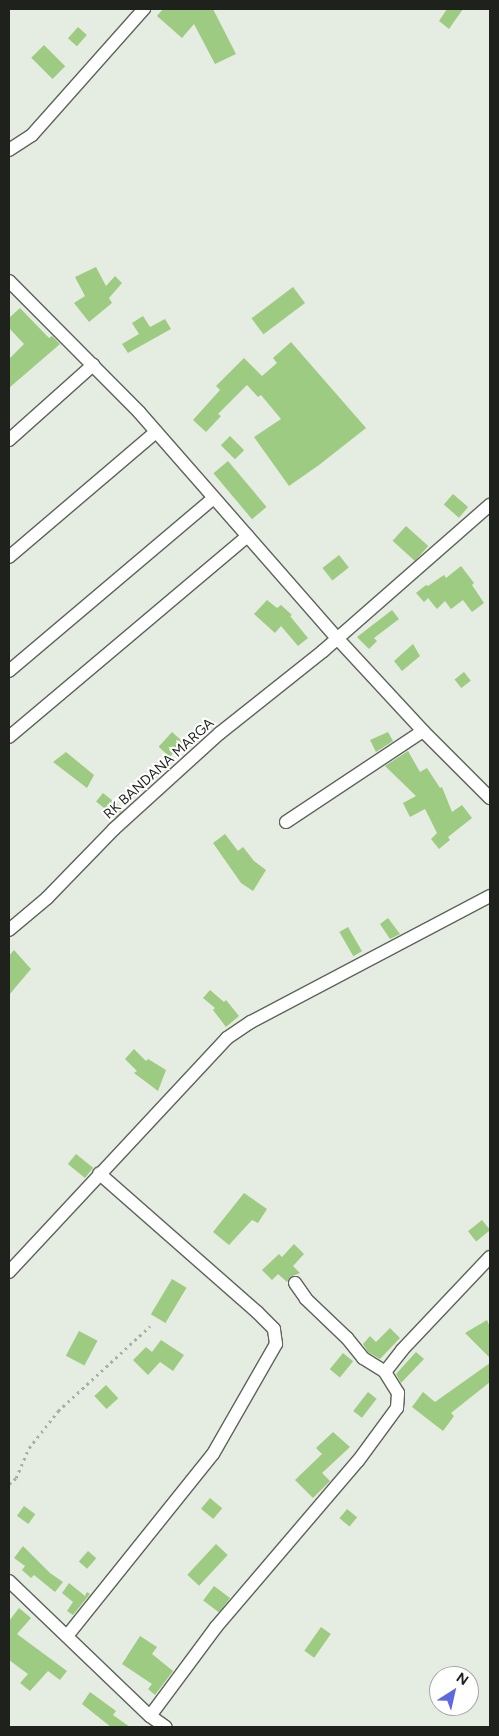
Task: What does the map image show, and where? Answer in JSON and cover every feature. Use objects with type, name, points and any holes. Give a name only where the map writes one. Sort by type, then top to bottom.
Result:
[{"type":"street","points":[[9,150],[32,135],[144,9]]},
{"type":"street","points":[[9,281],[93,365],[156,432],[337,638],[423,731],[490,798]]},
{"type":"street","points":[[9,440],[93,365]]},
{"type":"street","points":[[9,557],[156,432]]},
{"type":"street","points":[[9,670],[214,498]]},
{"type":"street","name":"RK BANDANA MARGA","points":[[9,930],[47,898],[114,829],[220,733],[337,638],[490,505]]},
{"type":"street","points":[[9,737],[248,536]]},
{"type":"street","points":[[286,822],[423,731]]},
{"type":"street","points":[[9,1272],[227,1038],[250,1022],[490,896]]},
{"type":"street","points":[[67,1636],[213,1454],[276,1344],[274,1329],[257,1312],[100,1173]]},
{"type":"street","points":[[385,1372],[402,1350],[490,1257]]},
{"type":"street","points":[[150,1716],[216,1627],[358,1461],[397,1408],[398,1393],[385,1372],[363,1358],[347,1338],[306,1299],[295,1283]]},
{"type":"street","points":[[9,1581],[150,1716],[166,1727]]},
{"type":"path","points":[[9,1484],[16,1478],[29,1448],[58,1411],[150,1326]]},
{"type":"building","points":[[163,9],[213,9],[236,54],[215,64],[194,24],[182,38],[157,16]]},
{"type":"building","points":[[447,9],[463,9],[449,29],[439,21]]},
{"type":"building","points":[[78,27],[87,35],[77,46],[68,38]]},
{"type":"building","points":[[44,45],[65,66],[52,79],[31,58]]},
{"type":"building","points":[[96,267],[106,286],[115,276],[122,283],[109,298],[112,303],[89,322],[74,303],[85,296],[75,277]]},
{"type":"building","points":[[293,287],[305,303],[264,334],[251,318]]},
{"type":"building","points":[[20,308],[49,338],[52,336],[60,344],[9,388],[9,359],[24,344],[9,328],[9,318]]},
{"type":"building","points":[[143,316],[150,327],[165,319],[171,329],[128,353],[122,344],[139,334],[132,323]]},
{"type":"building","points":[[291,342],[366,428],[289,486],[254,437],[281,419],[261,395],[258,397],[247,385],[218,414],[221,416],[206,432],[193,420],[220,390],[216,386],[244,358],[262,376],[277,363],[273,358]]},
{"type":"building","points":[[230,436],[244,450],[235,459],[221,445]]},
{"type":"building","points":[[228,461],[267,507],[252,519],[213,473]]},
{"type":"building","points":[[453,494],[468,507],[459,518],[444,505]]},
{"type":"building","points":[[406,526],[428,546],[415,561],[393,541]]},
{"type":"building","points":[[339,555],[349,568],[332,581],[322,568]]},
{"type":"building","points":[[461,566],[474,583],[472,585],[484,603],[472,612],[463,600],[451,609],[445,601],[437,609],[428,598],[424,602],[416,593],[444,575],[446,578]]},
{"type":"building","points":[[267,600],[277,608],[281,605],[292,615],[290,616],[308,638],[298,646],[281,626],[275,633],[254,614]]},
{"type":"building","points":[[392,610],[399,619],[374,638],[377,641],[369,649],[357,637]]},
{"type":"building","points":[[413,644],[420,656],[402,671],[394,661]]},
{"type":"building","points":[[464,672],[471,681],[461,688],[455,679]]},
{"type":"building","points":[[172,732],[183,742],[170,757],[159,747]]},
{"type":"building","points":[[388,732],[393,741],[376,752],[370,740]]},
{"type":"building","points":[[408,751],[420,772],[427,768],[440,788],[442,787],[452,812],[462,805],[472,818],[448,837],[450,840],[439,849],[431,839],[437,833],[425,809],[410,817],[403,803],[416,796],[385,766]]},
{"type":"building","points":[[66,752],[94,775],[87,788],[53,762]]},
{"type":"building","points":[[103,793],[123,809],[116,818],[96,802]]},
{"type":"building","points":[[225,834],[238,851],[243,847],[254,861],[266,870],[253,891],[241,883],[213,843]]},
{"type":"building","points":[[388,918],[400,934],[390,939],[380,924]]},
{"type":"building","points":[[348,927],[362,951],[353,956],[339,932]]},
{"type":"building","points":[[14,950],[31,969],[9,995],[9,956]]},
{"type":"building","points":[[210,990],[224,1002],[226,1000],[239,1016],[226,1027],[213,1010],[215,1008],[203,998]]},
{"type":"building","points":[[134,1049],[146,1061],[148,1059],[166,1070],[158,1091],[134,1073],[137,1071],[125,1059]]},
{"type":"building","points":[[76,1154],[93,1168],[85,1178],[68,1164]]},
{"type":"building","points":[[244,1193],[267,1209],[258,1223],[252,1220],[229,1245],[213,1232]]},
{"type":"building","points":[[482,1220],[490,1230],[476,1241],[468,1231]]},
{"type":"building","points":[[294,1244],[304,1254],[293,1266],[300,1273],[290,1277],[287,1282],[278,1274],[272,1280],[262,1270],[279,1254],[282,1257]]},
{"type":"building","points":[[172,1279],[187,1288],[165,1323],[151,1314]]},
{"type":"building","points":[[487,1320],[490,1327],[490,1358],[465,1333]]},
{"type":"building","points":[[390,1328],[400,1338],[380,1359],[368,1352],[363,1344],[370,1336],[376,1342]]},
{"type":"building","points":[[79,1331],[98,1341],[84,1366],[66,1356]]},
{"type":"building","points":[[161,1340],[184,1355],[173,1371],[160,1362],[148,1375],[133,1360],[146,1347],[152,1352]]},
{"type":"building","points":[[416,1352],[424,1359],[401,1383],[396,1374]]},
{"type":"building","points":[[343,1353],[353,1361],[340,1378],[330,1369]]},
{"type":"building","points":[[490,1363],[490,1382],[451,1413],[454,1416],[443,1431],[412,1407],[423,1392],[435,1402]]},
{"type":"building","points":[[106,1385],[118,1398],[107,1409],[94,1396]]},
{"type":"building","points":[[368,1392],[377,1399],[362,1418],[353,1411]]},
{"type":"building","points":[[333,1432],[350,1447],[322,1473],[330,1481],[313,1498],[295,1480],[322,1454],[316,1448]]},
{"type":"building","points":[[210,1498],[222,1508],[213,1519],[201,1509]]},
{"type":"building","points":[[24,1506],[35,1514],[28,1524],[17,1516]]},
{"type":"building","points":[[347,1509],[357,1517],[350,1527],[339,1518]]},
{"type":"building","points":[[216,1544],[228,1555],[199,1586],[187,1575]]},
{"type":"building","points":[[23,1546],[50,1573],[63,1582],[55,1592],[34,1575],[31,1578],[22,1570],[25,1566],[14,1558]]},
{"type":"building","points":[[88,1551],[96,1558],[87,1569],[79,1562]]},
{"type":"building","points":[[69,1583],[85,1596],[87,1592],[90,1594],[73,1615],[67,1611],[73,1602],[62,1593]]},
{"type":"building","points":[[214,1586],[230,1598],[219,1612],[203,1600]]},
{"type":"building","points":[[19,1608],[31,1618],[17,1634],[67,1671],[60,1680],[48,1671],[30,1691],[20,1683],[28,1674],[9,1660],[9,1621]]},
{"type":"building","points":[[321,1627],[331,1634],[314,1658],[304,1651]]},
{"type":"building","points":[[140,1636],[157,1647],[152,1654],[173,1671],[155,1695],[148,1689],[152,1684],[122,1664]]},
{"type":"building","points":[[90,1692],[116,1711],[113,1715],[130,1727],[111,1727],[82,1704]]}]
